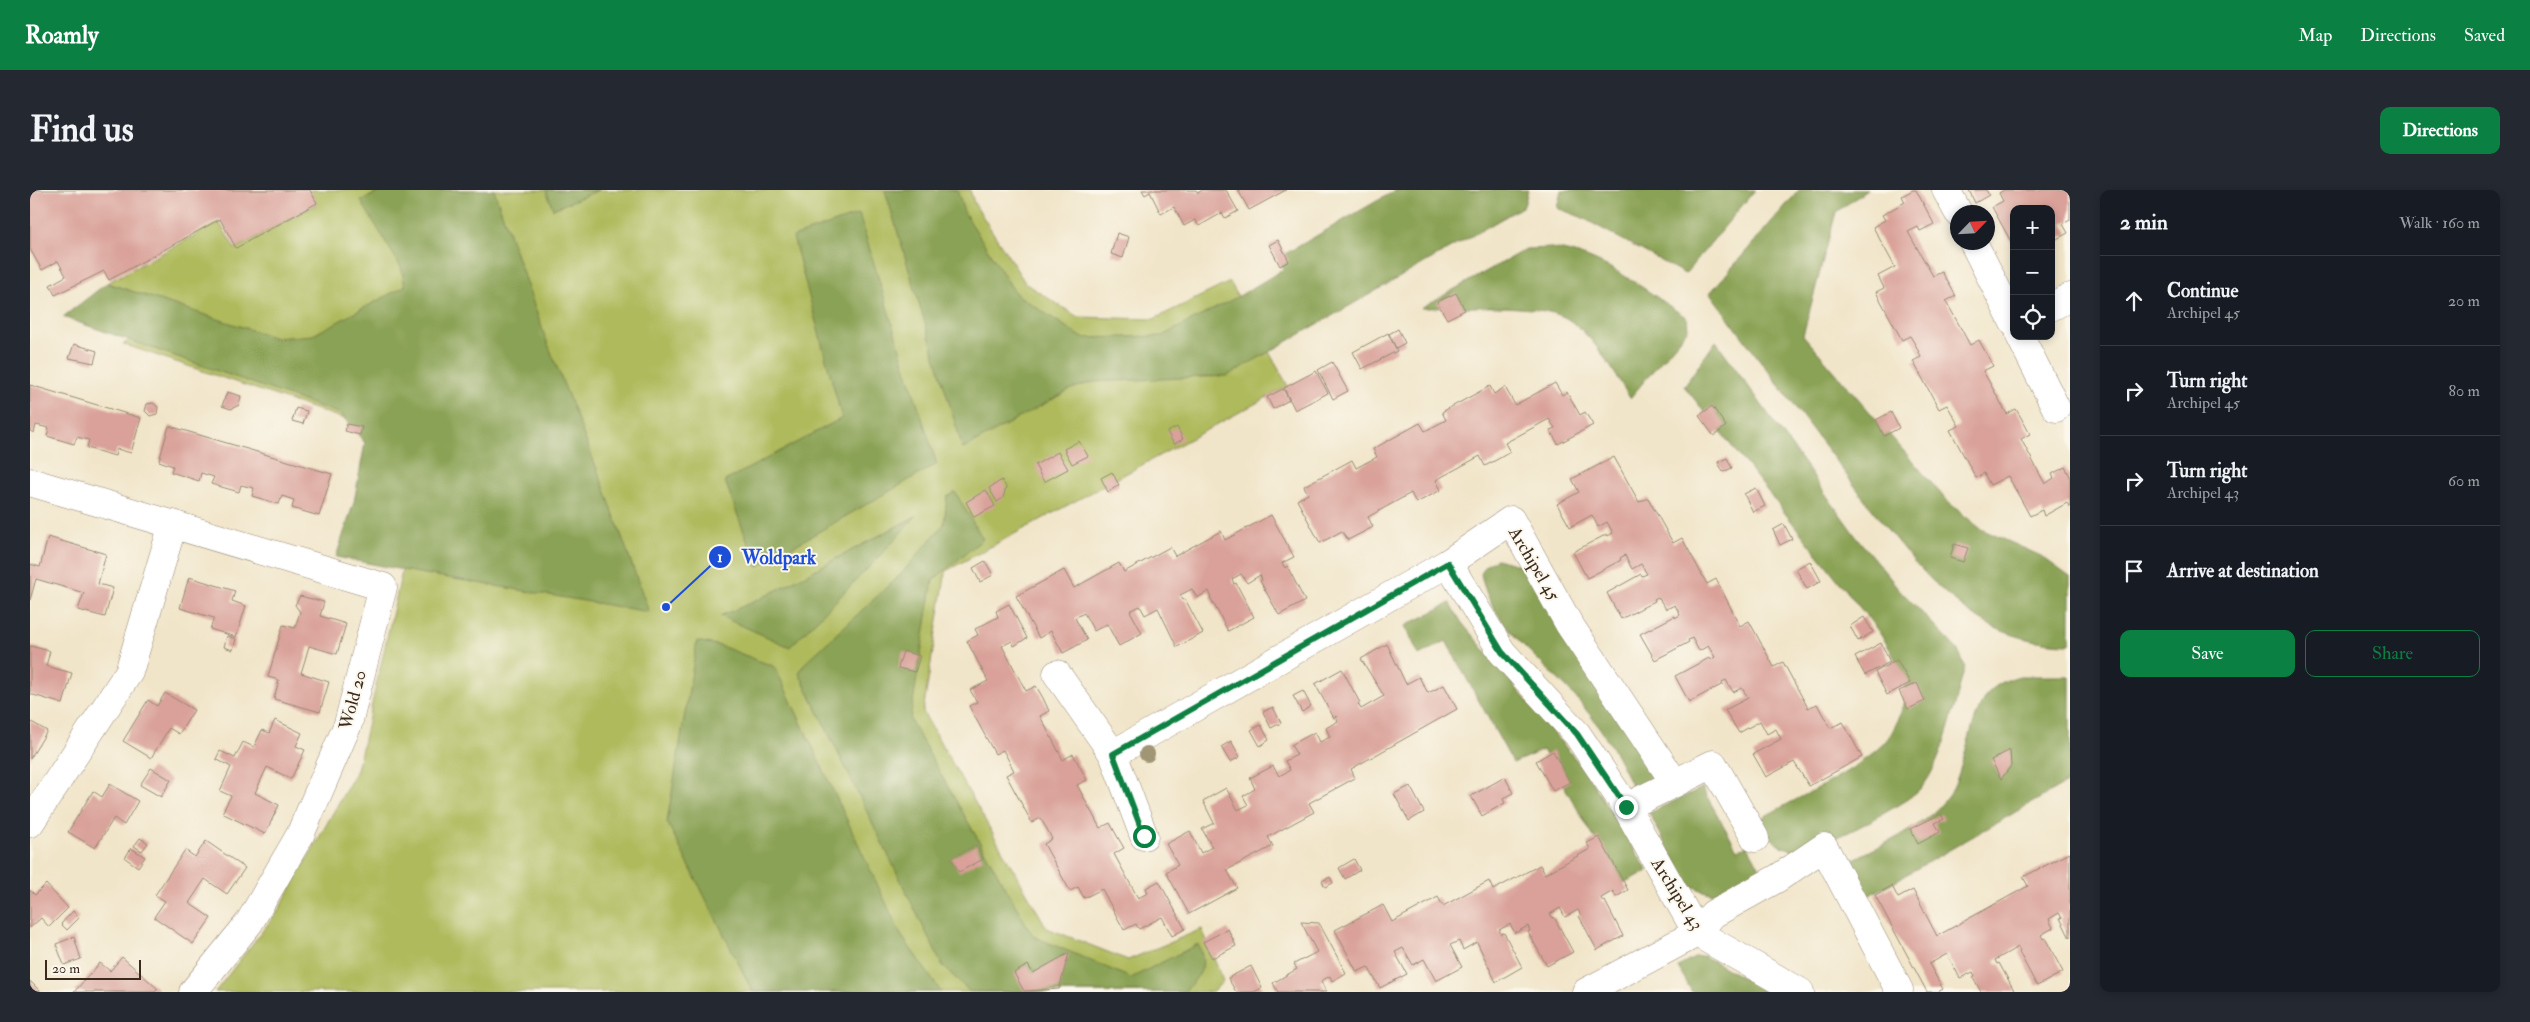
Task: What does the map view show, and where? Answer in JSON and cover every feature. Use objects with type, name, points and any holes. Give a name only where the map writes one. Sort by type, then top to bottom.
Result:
[{"type":"street","points":[[1946,190],[1954,205]]},
{"type":"street","points":[[1977,250],[2010,315]]},
{"type":"street","points":[[2055,305],[2070,298]]},
{"type":"street","points":[[2022,340],[2056,408]]},
{"type":"street","name":"Wold 20","points":[[30,482],[383,587],[346,730],[300,835],[249,923],[193,992]]},
{"type":"street","name":"Archipel 45","points":[[1113,754],[1448,563],[1511,520],[1569,624],[1675,783]]},
{"type":"street","points":[[30,823],[129,672],[173,524]]},
{"type":"street","name":"Archipel 43","points":[[1448,563],[1502,652],[1577,734],[1626,807],[1697,933],[1800,992]]},
{"type":"street","points":[[1057,674],[1113,754],[1144,836]]},
{"type":"street","points":[[1626,807],[1713,764],[1755,838]]},
{"type":"street","points":[[1586,992],[1697,933],[1713,914],[1778,878],[1824,847],[1899,990]]},
{"type":"green space","points":[[310,190],[383,190],[361,201],[413,190],[970,190],[974,203],[1026,284],[1078,317],[1154,319],[1230,282],[1288,386],[946,571],[923,712],[1047,928],[1128,960],[1202,929],[1223,981],[1213,992],[215,992],[278,911],[357,770],[430,448],[123,344],[188,310],[107,283],[219,222],[235,249],[317,204]]},
{"type":"green space","points":[[383,190],[494,190],[544,334],[604,487],[649,612],[336,557],[354,502],[365,443],[341,414],[63,317],[107,283],[276,338],[313,335],[405,286],[401,267],[361,201]]},
{"type":"green space","points":[[546,190],[599,190],[553,209]]},
{"type":"green space","points":[[885,190],[957,190],[964,212],[1016,294],[1083,338],[1162,336],[1239,296],[1284,269],[1278,258],[1396,190],[1528,190],[1524,206],[1227,376],[1093,382],[1071,389],[963,449]]},
{"type":"green space","points":[[1561,190],[1755,190],[1685,274],[1581,217],[1557,208]]},
{"type":"green space","points":[[1799,190],[1867,190],[1836,212],[1803,335],[1948,502],[1981,529],[2041,556],[2070,577],[2070,644],[2031,640],[1993,627],[1947,595],[1887,529],[1710,293]]},
{"type":"green space","points":[[859,214],[937,464],[757,567],[725,481],[842,418],[793,237]]},
{"type":"green space","points":[[1551,248],[1589,258],[1606,266],[1639,285],[1687,318],[1688,329],[1630,398],[1594,343],[1566,318],[1553,313],[1517,308],[1421,308],[1526,249]]},
{"type":"green space","points":[[1716,341],[1857,538],[1900,590],[1957,649],[1965,666],[1942,748],[1929,777],[1921,788],[1880,816],[1840,836],[1805,849],[1788,849],[1777,843],[1769,836],[1758,820],[1823,786],[1870,756],[1887,740],[1899,718],[1904,701],[1905,686],[1901,671],[1876,628],[1684,386]]},
{"type":"green space","points":[[955,492],[983,539],[933,580],[910,720],[1033,936],[1131,978],[1198,944],[1202,959],[1201,970],[1184,992],[970,992],[942,965],[799,673],[803,665],[901,574],[944,524],[947,497]]},
{"type":"green space","points":[[916,516],[877,559],[790,647],[720,616],[758,600]]},
{"type":"green space","points":[[1497,559],[1522,566],[1661,776],[1633,789],[1598,725],[1569,690],[1523,645],[1496,612],[1487,594],[1481,574],[1486,565]]},
{"type":"green space","points":[[1450,603],[1462,623],[1583,768],[1648,871],[1621,884],[1543,750],[1513,763],[1446,641],[1419,655],[1405,626]]},
{"type":"green space","points":[[697,641],[721,646],[775,667],[901,935],[941,992],[753,992],[667,822]]},
{"type":"green space","points":[[2020,676],[2070,676],[2070,781],[1867,897],[1848,862],[1906,832],[1933,813],[1953,788],[1974,722],[1984,698],[1997,686]]},
{"type":"green space","points":[[1702,788],[1737,849],[1748,846],[1761,870],[1712,894],[1688,885],[1649,813]]},
{"type":"green space","points":[[1704,956],[1769,992],[1692,992],[1678,967],[1696,957]]},
{"type":"building","points":[[30,190],[310,190],[317,203],[236,248],[220,219],[109,280],[104,271],[55,295],[50,285],[66,276],[58,261],[42,270],[30,249]]},
{"type":"building","points":[[1142,190],[1196,190],[1198,193],[1202,190],[1226,190],[1238,211],[1225,218],[1222,213],[1199,226],[1195,220],[1184,226],[1174,207],[1161,214],[1150,192],[1145,195]]},
{"type":"building","points":[[1238,190],[1286,190],[1249,210]]},
{"type":"building","points":[[1916,190],[1934,224],[1920,231],[1918,227],[1908,232],[1933,276],[1942,272],[1956,296],[1946,301],[1970,345],[1979,340],[1993,366],[1983,371],[2007,414],[2016,409],[2023,421],[2030,434],[2021,439],[2045,484],[2054,478],[2052,474],[2065,467],[2070,476],[2070,507],[2067,503],[2044,516],[2042,510],[2030,516],[2008,476],[1990,485],[1984,473],[1976,478],[1950,430],[1959,426],[1947,405],[1939,409],[1913,361],[1921,357],[1916,346],[1910,336],[1902,340],[1876,292],[1884,288],[1878,276],[1895,267],[1873,227],[1885,220],[1882,215],[1905,202],[1902,196]]},
{"type":"building","points":[[1969,190],[1986,190],[1989,195],[1975,203]]},
{"type":"building","points":[[2004,190],[2070,190],[2070,220],[2063,224],[2068,233],[2055,240],[2055,205],[2010,205],[2010,240],[1995,212],[1995,205],[2003,201],[1999,193]]},
{"type":"building","points":[[1117,233],[1129,237],[1123,258],[1111,254]]},
{"type":"building","points":[[1278,240],[1289,261],[1280,266],[1269,245]]},
{"type":"building","points":[[1456,293],[1465,310],[1447,319],[1437,302]]},
{"type":"building","points":[[1398,329],[1405,343],[1396,348],[1389,334]]},
{"type":"building","points":[[1388,333],[1397,351],[1362,369],[1353,352]]},
{"type":"building","points":[[74,344],[97,351],[94,363],[69,358]]},
{"type":"building","points":[[1332,362],[1348,391],[1333,399],[1318,370]]},
{"type":"building","points":[[1316,371],[1328,393],[1295,410],[1284,388]]},
{"type":"building","points":[[1555,383],[1562,395],[1567,392],[1580,415],[1585,412],[1593,425],[1558,444],[1550,430],[1555,428],[1549,419],[1505,443],[1510,452],[1498,459],[1485,466],[1480,456],[1436,480],[1441,490],[1416,503],[1411,493],[1368,517],[1373,527],[1348,540],[1342,531],[1320,543],[1297,500],[1308,494],[1304,486],[1352,460],[1356,468],[1377,457],[1373,449],[1420,423],[1425,431],[1446,420],[1442,412],[1490,386],[1494,394],[1505,387],[1515,405]]},
{"type":"building","points":[[30,385],[141,418],[131,453],[117,449],[115,456],[87,448],[89,440],[77,437],[74,444],[47,436],[49,428],[36,425],[34,433],[30,431]]},
{"type":"building","points":[[1283,389],[1289,400],[1273,409],[1267,397]]},
{"type":"building","points":[[227,392],[241,396],[239,405],[231,409],[222,406]]},
{"type":"building","points":[[153,403],[158,407],[157,414],[150,416],[145,411],[147,404]]},
{"type":"building","points":[[1712,406],[1726,426],[1714,436],[1699,416]]},
{"type":"building","points":[[296,408],[307,411],[303,424],[292,421]]},
{"type":"building","points":[[1891,412],[1899,428],[1884,436],[1876,420]]},
{"type":"building","points":[[347,424],[362,427],[360,435],[345,431]]},
{"type":"building","points":[[169,426],[332,474],[319,516],[292,508],[294,500],[282,496],[279,504],[252,496],[254,488],[241,485],[239,492],[211,484],[214,477],[201,473],[199,481],[171,472],[173,466],[159,461]]},
{"type":"building","points":[[1177,427],[1183,439],[1174,444],[1167,432]]},
{"type":"building","points":[[1079,441],[1088,456],[1072,464],[1064,449]]},
{"type":"building","points":[[1058,452],[1068,469],[1044,482],[1035,465]]},
{"type":"building","points":[[1614,457],[1639,502],[1648,498],[1673,543],[1682,538],[1707,584],[1716,579],[1740,626],[1749,621],[1774,667],[1783,662],[1808,708],[1817,704],[1830,728],[1843,722],[1862,757],[1809,786],[1794,762],[1766,777],[1753,754],[1781,739],[1776,729],[1767,734],[1760,721],[1739,733],[1725,710],[1748,698],[1742,688],[1733,692],[1726,680],[1722,682],[1723,684],[1689,702],[1675,676],[1709,658],[1710,660],[1715,657],[1708,646],[1699,651],[1692,638],[1688,640],[1689,642],[1655,660],[1640,634],[1680,615],[1675,605],[1666,609],[1658,597],[1654,599],[1655,601],[1621,619],[1607,593],[1641,574],[1642,576],[1647,574],[1641,564],[1632,569],[1625,555],[1620,558],[1621,560],[1587,578],[1573,552],[1607,534],[1608,536],[1613,533],[1607,522],[1598,527],[1592,515],[1570,527],[1557,504],[1579,492],[1572,479]]},
{"type":"building","points":[[1727,458],[1732,468],[1723,472],[1718,462]]},
{"type":"building","points":[[1112,472],[1119,485],[1108,492],[1101,478]]},
{"type":"building","points":[[1002,480],[1006,487],[1003,498],[997,502],[989,488]]},
{"type":"building","points":[[1756,488],[1765,506],[1753,512],[1744,494]]},
{"type":"building","points":[[986,490],[995,506],[974,517],[966,502]]},
{"type":"building","points":[[1271,515],[1294,557],[1282,563],[1285,568],[1287,566],[1305,601],[1279,615],[1260,581],[1262,580],[1260,575],[1247,583],[1241,574],[1232,579],[1254,617],[1228,631],[1210,597],[1209,591],[1197,598],[1192,589],[1180,595],[1183,600],[1185,599],[1203,633],[1177,647],[1158,608],[1145,615],[1140,606],[1130,611],[1142,633],[1119,646],[1107,624],[1094,631],[1084,613],[1075,618],[1087,640],[1063,653],[1051,631],[1039,638],[1016,596],[1064,570],[1074,588],[1119,563],[1124,572],[1170,547],[1175,556],[1221,531],[1225,540]]},
{"type":"building","points":[[1784,524],[1792,539],[1780,545],[1773,530]]},
{"type":"building","points":[[48,537],[106,554],[98,584],[113,588],[105,617],[78,610],[84,593],[36,579],[30,600],[30,564],[40,567]]},
{"type":"building","points":[[1954,544],[1968,548],[1963,562],[1950,558]]},
{"type":"building","points":[[985,561],[993,575],[980,582],[973,568]]},
{"type":"building","points":[[1810,561],[1821,581],[1807,589],[1796,569]]},
{"type":"building","points":[[189,577],[235,591],[232,601],[246,606],[236,637],[210,629],[214,618],[180,608]]},
{"type":"building","points":[[300,596],[324,602],[320,616],[346,624],[337,654],[309,646],[301,673],[329,682],[320,712],[274,699],[279,680],[268,677],[283,625],[295,628],[300,612],[295,605]]},
{"type":"building","points":[[1009,604],[1027,638],[1014,646],[1012,641],[1002,646],[1026,691],[1036,686],[1043,698],[1049,711],[1040,716],[1063,760],[1073,754],[1087,780],[1077,785],[1100,828],[1110,823],[1124,848],[1114,854],[1138,898],[1148,893],[1146,888],[1159,881],[1185,929],[1172,936],[1162,917],[1139,929],[1136,924],[1124,930],[1102,889],[1084,898],[1078,887],[1070,891],[1044,844],[1052,839],[1047,829],[1040,818],[1032,823],[1006,775],[1014,771],[1009,761],[1003,750],[995,754],[969,706],[977,702],[970,690],[988,681],[967,641],[978,635],[975,629],[998,617],[996,611]]},
{"type":"building","points":[[1864,617],[1873,632],[1858,641],[1850,626]]},
{"type":"building","points":[[227,636],[236,639],[233,650],[224,647]]},
{"type":"building","points":[[1881,643],[1890,662],[1865,675],[1855,657]]},
{"type":"building","points":[[1387,644],[1406,684],[1419,677],[1428,693],[1444,685],[1457,709],[1351,769],[1355,778],[1309,803],[1314,812],[1268,837],[1273,846],[1227,870],[1237,888],[1189,914],[1166,872],[1178,865],[1166,844],[1190,831],[1201,853],[1212,847],[1202,829],[1214,823],[1203,801],[1226,788],[1238,810],[1248,805],[1243,796],[1255,789],[1250,778],[1273,766],[1279,776],[1290,770],[1285,761],[1297,755],[1291,745],[1315,732],[1320,742],[1330,737],[1326,728],[1338,721],[1336,716],[1334,718],[1315,684],[1342,669],[1360,703],[1358,704],[1361,709],[1384,696],[1361,659]]},
{"type":"building","points":[[30,646],[50,651],[46,666],[72,673],[63,704],[30,694]]},
{"type":"building","points":[[903,651],[920,656],[915,672],[898,668]]},
{"type":"building","points":[[1897,660],[1910,683],[1887,695],[1875,672]]},
{"type":"building","points":[[1917,683],[1925,701],[1908,709],[1899,691]]},
{"type":"building","points":[[1303,691],[1311,706],[1302,712],[1293,696]]},
{"type":"building","points":[[165,693],[194,710],[179,734],[169,728],[151,758],[123,741],[148,700],[157,706]]},
{"type":"building","points":[[1273,707],[1281,723],[1271,728],[1263,712]]},
{"type":"building","points":[[275,720],[302,733],[296,746],[305,750],[291,779],[267,767],[255,793],[279,805],[265,834],[222,813],[231,796],[220,791],[231,767],[216,759],[220,751],[235,758],[243,742],[254,747],[262,730],[269,733]]},
{"type":"building","points":[[30,721],[47,731],[30,759]]},
{"type":"building","points":[[1261,725],[1269,740],[1260,746],[1251,730]]},
{"type":"building","points":[[1231,741],[1240,757],[1230,762],[1221,747]]},
{"type":"building","points":[[2010,750],[2011,766],[2001,779],[1991,760]]},
{"type":"building","points":[[1553,751],[1570,782],[1553,791],[1536,761]]},
{"type":"building","points":[[151,768],[171,780],[161,797],[140,785]]},
{"type":"building","points":[[1505,777],[1513,793],[1503,799],[1505,803],[1482,816],[1471,796]]},
{"type":"building","points":[[110,784],[138,801],[124,825],[114,818],[95,848],[68,832],[93,791],[102,797]]},
{"type":"building","points":[[1410,786],[1424,812],[1409,821],[1394,794]]},
{"type":"building","points":[[1941,814],[1944,819],[1935,823],[1940,832],[1918,844],[1910,829]]},
{"type":"building","points":[[1599,837],[1628,890],[1616,897],[1613,891],[1601,898],[1603,902],[1605,901],[1623,936],[1597,950],[1579,916],[1581,915],[1578,910],[1565,917],[1560,908],[1550,914],[1554,917],[1573,952],[1547,966],[1528,932],[1530,931],[1528,926],[1515,933],[1510,924],[1499,930],[1501,934],[1504,933],[1522,967],[1496,982],[1477,942],[1463,950],[1459,941],[1450,945],[1462,967],[1436,981],[1424,959],[1413,965],[1403,948],[1395,952],[1407,974],[1380,988],[1368,967],[1357,972],[1335,930],[1383,905],[1392,922],[1438,897],[1443,906],[1489,881],[1493,890],[1540,865],[1545,874],[1590,849],[1587,843]]},
{"type":"building","points":[[140,838],[148,843],[142,851],[134,846]]},
{"type":"building","points":[[206,841],[245,868],[227,894],[205,879],[189,903],[211,918],[193,944],[154,917],[165,901],[155,895],[185,850],[195,857]]},
{"type":"building","points":[[976,845],[983,859],[959,872],[951,858]]},
{"type":"building","points":[[131,848],[145,857],[138,867],[125,858]]},
{"type":"building","points":[[2070,853],[2070,938],[2059,913],[2049,919],[2053,928],[2041,935],[2043,939],[2045,938],[2063,972],[2037,986],[2018,947],[1995,960],[1997,964],[1999,963],[2015,992],[1981,992],[1973,977],[1975,976],[1973,972],[1960,978],[1947,954],[1929,964],[1943,989],[1938,992],[1927,992],[1875,895],[1892,886],[1898,898],[1913,890],[1937,936],[2028,886],[2023,877]]},
{"type":"building","points":[[1354,859],[1360,870],[1345,879],[1339,868]]},
{"type":"building","points":[[1330,877],[1333,883],[1325,887],[1322,881]]},
{"type":"building","points":[[46,884],[68,908],[49,927],[41,918],[30,928],[30,890],[35,895]]},
{"type":"building","points":[[73,911],[79,918],[67,930],[61,924]]},
{"type":"building","points":[[1301,922],[1319,923],[1346,973],[1332,981],[1330,976],[1321,981],[1326,992],[1278,992],[1273,983],[1297,969],[1294,964],[1317,952]]},
{"type":"building","points":[[1228,929],[1236,946],[1212,958],[1203,942]]},
{"type":"building","points":[[74,937],[81,959],[64,965],[56,944]]},
{"type":"building","points":[[1069,953],[1059,989],[1024,991],[1014,973],[1028,965],[1033,973]]},
{"type":"building","points":[[122,957],[158,989],[155,992],[74,992],[100,963],[110,971]]},
{"type":"building","points":[[1251,966],[1262,988],[1254,992],[1236,992],[1228,978]]},
{"type":"building","points":[[30,981],[41,992],[30,992]]},
{"type":"place","name":"Woldpark","points":[[666,607]]},
{"type":"route","points":[[1144,836],[1113,754],[1448,563],[1502,652],[1577,734],[1626,807]]}]
